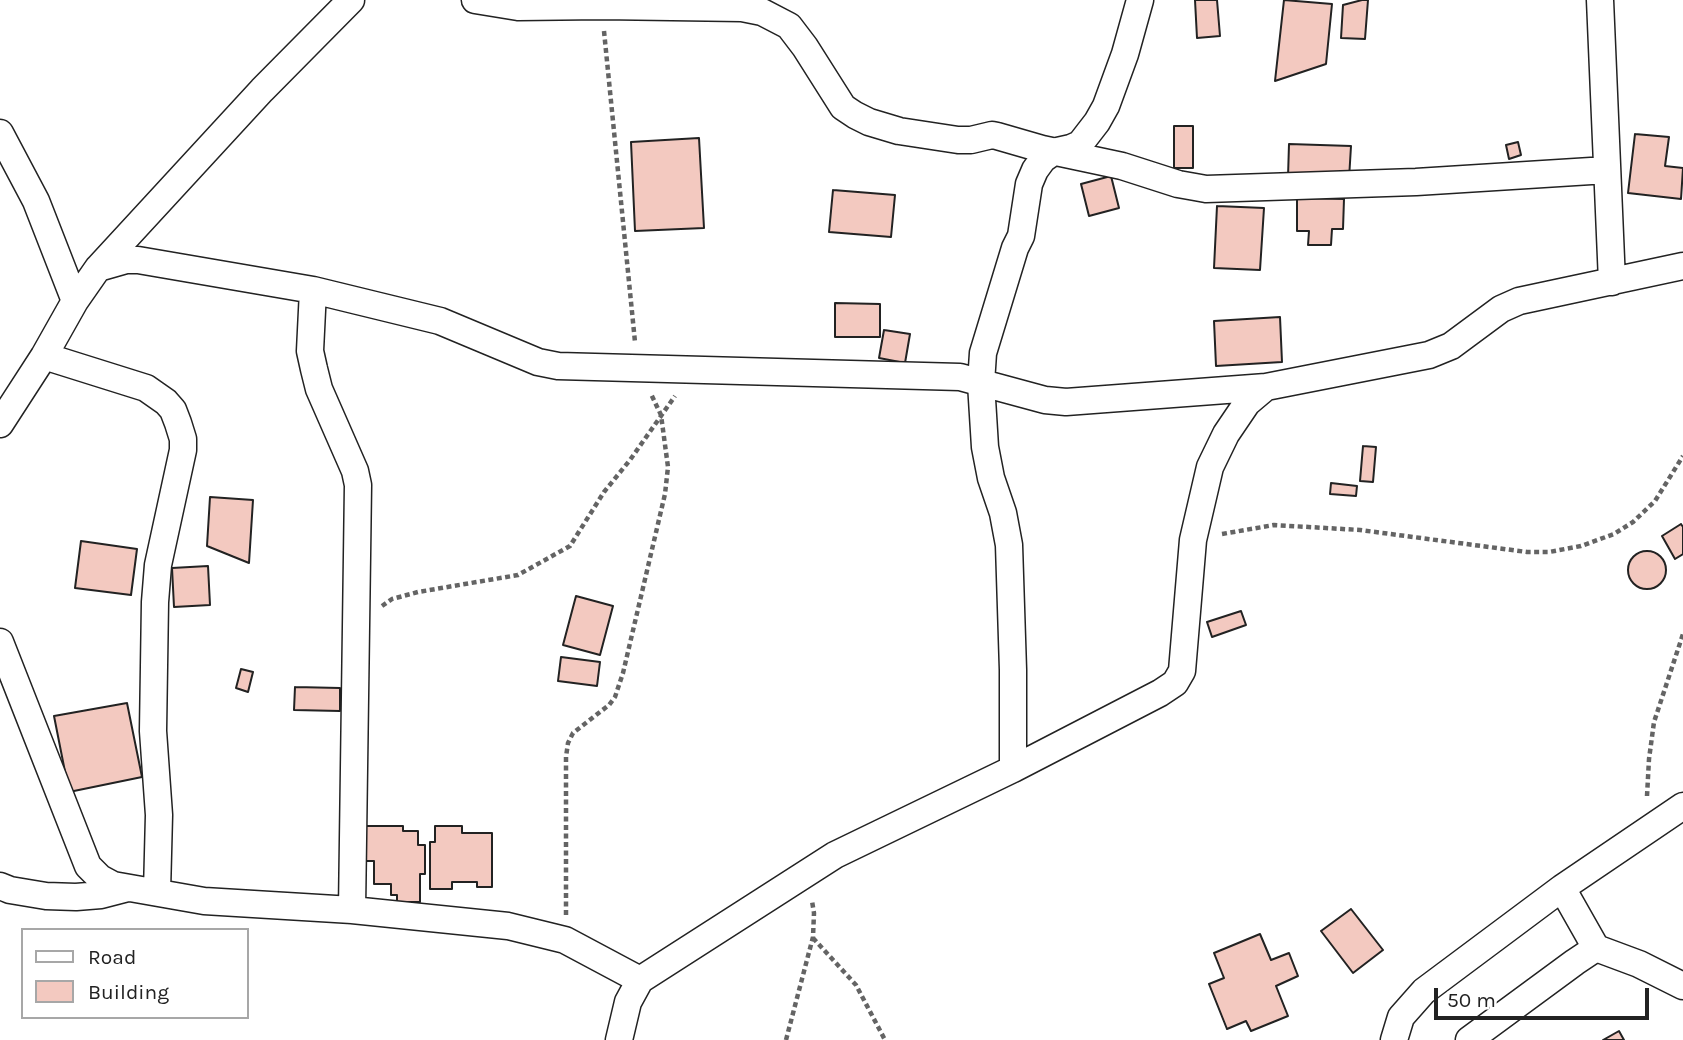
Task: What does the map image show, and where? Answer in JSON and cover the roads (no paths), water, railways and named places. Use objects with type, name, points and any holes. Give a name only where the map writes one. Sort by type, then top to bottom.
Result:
[{"type":"street","points":[[0,424],[98,268],[262,90],[351,0]]},
{"type":"street","points":[[475,0],[518,7],[742,8],[762,12],[789,26],[843,107],[880,126],[964,140],[992,135],[1206,189],[1416,183],[1607,170]]},
{"type":"street","points":[[1013,769],[1009,545],[985,447],[981,383],[983,353],[1021,236],[1029,184],[1035,170],[1043,159],[1054,152],[1080,144],[1097,122],[1106,106],[1125,54],[1140,0]]},
{"type":"street","points":[[1600,0],[1612,282]]},
{"type":"street","points":[[0,133],[36,201],[75,301]]},
{"type":"street","points":[[98,268],[127,260],[138,260],[313,290],[440,321],[538,362],[577,367],[960,377],[1045,400],[1066,402],[1266,387],[1429,355],[1451,346],[1500,310],[1519,301],[1683,266]]},
{"type":"street","points":[[313,290],[310,351],[314,369],[355,471],[358,485],[352,910]]},
{"type":"street","points":[[44,356],[146,388],[166,401],[173,410],[183,439],[183,450],[158,565],[155,602],[153,731],[159,815],[158,892]]},
{"type":"street","points":[[619,1040],[628,1002],[640,980],[808,872],[835,855],[1013,769],[1175,683],[1182,671],[1193,540],[1210,467],[1226,434],[1247,403],[1266,387]]},
{"type":"street","points":[[0,642],[88,866],[100,878],[113,885],[204,901],[352,910],[508,926],[565,940],[640,980]]},
{"type":"street","points":[[1394,1040],[1401,1017],[1424,991],[1562,888],[1683,806]]},
{"type":"street","points":[[0,886],[46,896],[76,897],[101,895],[130,888]]},
{"type":"street","points":[[1562,888],[1596,948],[1639,964],[1683,986]]},
{"type":"street","points":[[1469,1040],[1596,948]]}]
